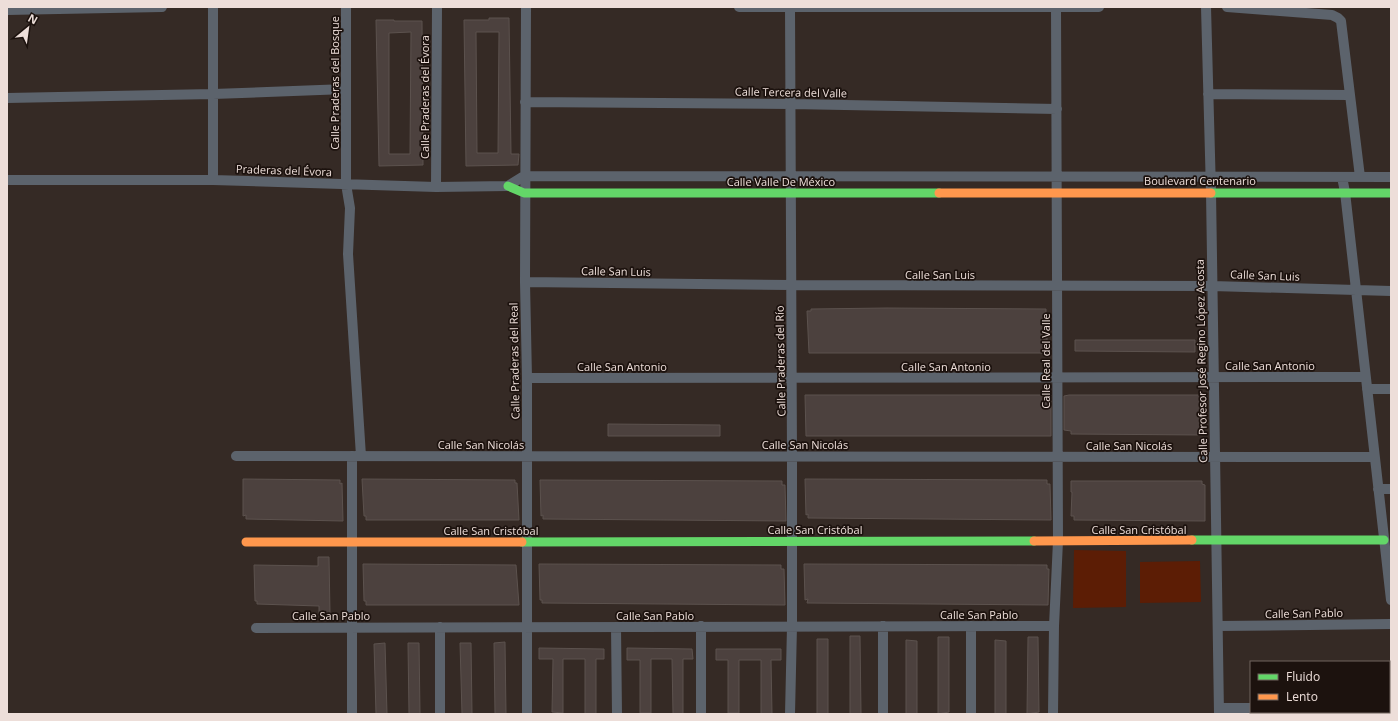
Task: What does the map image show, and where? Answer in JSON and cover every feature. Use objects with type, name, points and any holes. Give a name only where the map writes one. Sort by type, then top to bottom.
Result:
[{"type":"street","points":[[7,10],[162,7]]},
{"type":"street","points":[[213,7],[213,180]]},
{"type":"street","name":"Calle Praderas del Bosque","points":[[346,7],[346,184],[350,208],[348,254],[356,456]]},
{"type":"street","name":"Calle Praderas del Évora","points":[[436,187],[437,7]]},
{"type":"street","name":"Calle Praderas del Real","points":[[526,7],[524,193],[527,378],[527,714]]},
{"type":"street","points":[[739,7],[1098,7]]},
{"type":"street","name":"Calle Praderas del Río","points":[[790,7],[792,193],[792,626],[790,714]]},
{"type":"street","name":"Calle Real del Valle","points":[[1053,714],[1054,626],[1058,541],[1056,7]]},
{"type":"street","name":"Calle Profesor José Regino López Acosta","points":[[1206,7],[1211,192],[1219,711]]},
{"type":"street","points":[[1227,7],[1332,14],[1341,21],[1360,177]]},
{"type":"street","points":[[7,98],[213,94],[346,89]]},
{"type":"street","points":[[1208,94],[1350,95]]},
{"type":"street","name":"Calle Tercera del Valle","points":[[525,102],[791,104],[1057,109]]},
{"type":"street","points":[[508,186],[524,176]]},
{"type":"street","name":"Calle Valle De México","points":[[524,176],[1056,178]]},
{"type":"street","points":[[1342,177],[1345,192],[1391,600]]},
{"type":"street","name":"Boulevard Centenario","points":[[1056,178],[1391,177]]},
{"type":"street","name":"Praderas del Évora","points":[[7,180],[213,180],[436,187],[508,186]]},
{"type":"street","name":"Calle Valle De México","points":[[508,186],[524,193],[1056,193]]},
{"type":"street","name":"Boulevard Centenario","points":[[1056,193],[1391,193]]},
{"type":"street","name":"Calle San Luis","points":[[525,282],[791,285],[1212,286],[1391,291]]},
{"type":"street","name":"Calle San Antonio","points":[[527,378],[1365,377]]},
{"type":"street","points":[[1367,389],[1391,389]]},
{"type":"street","name":"Calle San Nicolás","points":[[236,456],[1374,456]]},
{"type":"street","points":[[352,714],[352,542],[356,456]]},
{"type":"street","points":[[1378,489],[1391,489]]},
{"type":"street","name":"Calle San Cristóbal","points":[[246,542],[1384,540]]},
{"type":"street","name":"Calle San Pablo","points":[[1218,626],[1391,624]]},
{"type":"street","points":[[701,626],[701,714]]},
{"type":"street","points":[[883,626],[883,714]]},
{"type":"street","points":[[970,626],[971,714]]},
{"type":"street","name":"Calle San Pablo","points":[[256,628],[1054,626]]},
{"type":"street","points":[[440,627],[440,714]]},
{"type":"street","points":[[616,627],[617,714]]},
{"type":"street","points":[[1219,711],[1250,708]]},
{"type":"shaded area","points":[[1074,550],[1126,551],[1126,607],[1073,608]]},
{"type":"shaded area","points":[[1200,561],[1201,602],[1140,603],[1140,562]]},
{"type":"building","points":[[489,18],[509,18],[511,154],[519,154],[518,165],[466,166],[464,20],[489,20]],"holes":[[[476,32],[499,32],[498,153],[477,153]]]},
{"type":"building","points":[[376,20],[422,21],[423,165],[379,166]],"holes":[[[411,32],[410,154],[389,154],[389,33]]]},
{"type":"building","points":[[811,309],[1046,309],[1047,350],[1043,350],[1043,353],[809,353],[807,311],[811,311]]},
{"type":"building","points":[[1075,340],[1195,340],[1195,352],[1075,351]]},
{"type":"building","points":[[805,395],[1051,395],[1051,436],[806,436]]},
{"type":"building","points":[[1200,395],[1200,399],[1202,399],[1202,435],[1071,434],[1071,431],[1064,430],[1064,396]]},
{"type":"building","points":[[608,424],[720,425],[720,436],[608,436]]},
{"type":"building","points":[[243,479],[340,480],[340,484],[342,483],[343,521],[246,519],[246,515],[243,516]]},
{"type":"building","points":[[362,479],[515,480],[515,483],[517,483],[519,520],[366,520],[366,516],[364,516]]},
{"type":"building","points":[[805,479],[1047,480],[1047,484],[1050,484],[1051,520],[808,518],[808,514],[806,515]]},
{"type":"building","points":[[540,480],[782,481],[782,485],[785,485],[786,521],[543,519],[543,515],[541,516]]},
{"type":"building","points":[[1071,481],[1202,481],[1202,484],[1205,485],[1205,521],[1074,520],[1074,516],[1071,516]]},
{"type":"building","points":[[318,557],[329,557],[330,614],[319,614],[319,606],[257,604],[257,601],[255,601],[254,565],[318,566]]},
{"type":"building","points":[[363,564],[516,565],[519,605],[366,605],[366,601],[364,601]]},
{"type":"building","points":[[539,564],[781,565],[781,569],[784,569],[785,605],[542,603],[542,600],[540,600]]},
{"type":"building","points":[[804,564],[1047,565],[1047,569],[1049,569],[1048,605],[807,603],[808,599],[805,600]]},
{"type":"building","points":[[850,636],[860,636],[861,714],[850,714]]},
{"type":"building","points":[[938,637],[949,637],[949,712],[938,714]]},
{"type":"building","points":[[1028,637],[1038,637],[1039,712],[1027,714]]},
{"type":"building","points":[[817,639],[828,639],[828,714],[817,714]]},
{"type":"building","points":[[906,640],[917,641],[917,714],[906,714]]},
{"type":"building","points":[[995,640],[1006,641],[1006,714],[995,714]]},
{"type":"building","points":[[505,642],[506,714],[495,714],[494,643]]},
{"type":"building","points":[[385,643],[387,714],[376,714],[374,644]]},
{"type":"building","points":[[408,643],[419,643],[420,714],[409,714]]},
{"type":"building","points":[[460,643],[471,643],[472,714],[462,714]]},
{"type":"building","points":[[539,648],[604,649],[604,659],[596,659],[596,714],[585,714],[585,659],[563,659],[563,713],[552,712],[553,659],[539,659]]},
{"type":"building","points":[[627,648],[692,649],[693,659],[683,659],[683,714],[673,714],[672,659],[651,659],[651,713],[640,713],[640,660],[627,660]]},
{"type":"building","points":[[716,649],[781,649],[781,660],[771,660],[772,714],[761,714],[761,660],[739,660],[739,713],[728,713],[728,660],[716,660]]},
{"type":"traffic: fast","points":[[508,186],[524,193],[939,193]]},
{"type":"traffic: fast","points":[[1211,193],[1391,193]]},
{"type":"traffic: fast","points":[[1192,540],[1384,540]]},
{"type":"traffic: fast","points":[[522,542],[1034,541]]},
{"type":"traffic: slow","points":[[939,193],[1211,193]]},
{"type":"traffic: slow","points":[[1034,541],[1192,540]]},
{"type":"traffic: slow","points":[[246,542],[522,542]]}]
